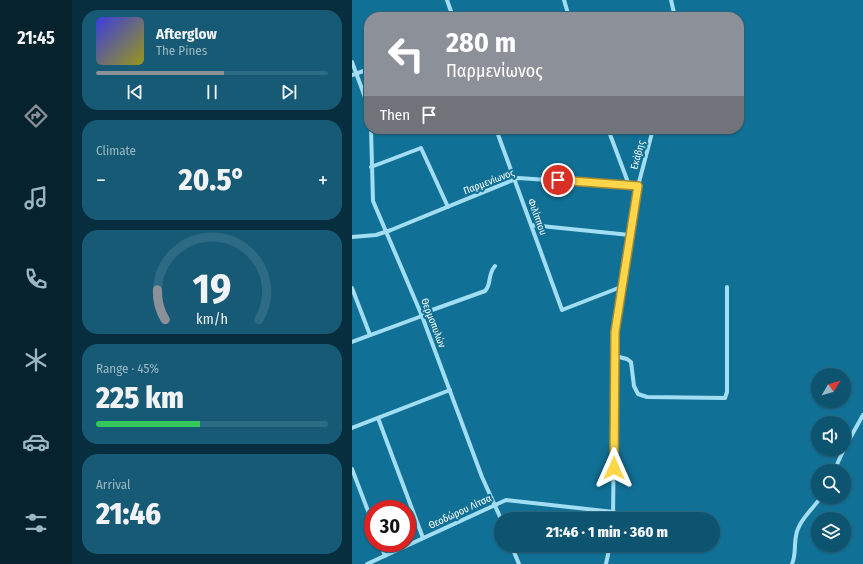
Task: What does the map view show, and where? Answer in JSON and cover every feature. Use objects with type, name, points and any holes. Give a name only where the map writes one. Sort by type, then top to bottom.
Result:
[{"type":"street","points":[[447,0],[451,12]]},
{"type":"street","points":[[564,0],[568,12]]},
{"type":"street","points":[[671,0],[674,12]]},
{"type":"street","points":[[352,62],[354,74],[364,97]]},
{"type":"street","points":[[354,74],[364,71]]},
{"type":"street","name":"Θερμοπυλών","points":[[371,134],[372,198],[422,315],[498,512]]},
{"type":"street","name":"Φιλίππου","points":[[498,134],[562,310],[621,287]]},
{"type":"street","points":[[610,134],[629,185]]},
{"type":"street","name":"Εκάβης","points":[[614,512],[615,332],[638,186],[652,134]]},
{"type":"street","points":[[371,167],[421,148],[448,207]]},
{"type":"street","name":"Παρμενίωνος","points":[[352,237],[386,232],[515,179],[525,178],[638,186]]},
{"type":"street","points":[[531,225],[630,235]]},
{"type":"street","points":[[352,342],[484,291],[488,286],[489,273],[495,266]]},
{"type":"street","points":[[615,356],[627,358],[631,362],[634,386],[638,394],[647,397],[725,398],[727,392],[727,287]]},
{"type":"street","points":[[352,288],[370,335]]},
{"type":"street","points":[[352,428],[450,390]]},
{"type":"street","points":[[851,436],[863,415]]},
{"type":"street","points":[[378,418],[423,538]]},
{"type":"street","points":[[352,469],[364,500]]},
{"type":"street","name":"Θεοδώρου Λίτσα","points":[[367,564],[494,505],[508,500],[614,512]]},
{"type":"street","points":[[792,564],[796,549],[796,536],[799,526],[816,504]]},
{"type":"street","points":[[383,552],[385,556]]},
{"type":"street","points":[[514,552],[518,564]]},
{"type":"street","points":[[606,564],[609,552]]},
{"type":"route","points":[[558,180],[638,186],[615,332],[614,468]]}]
